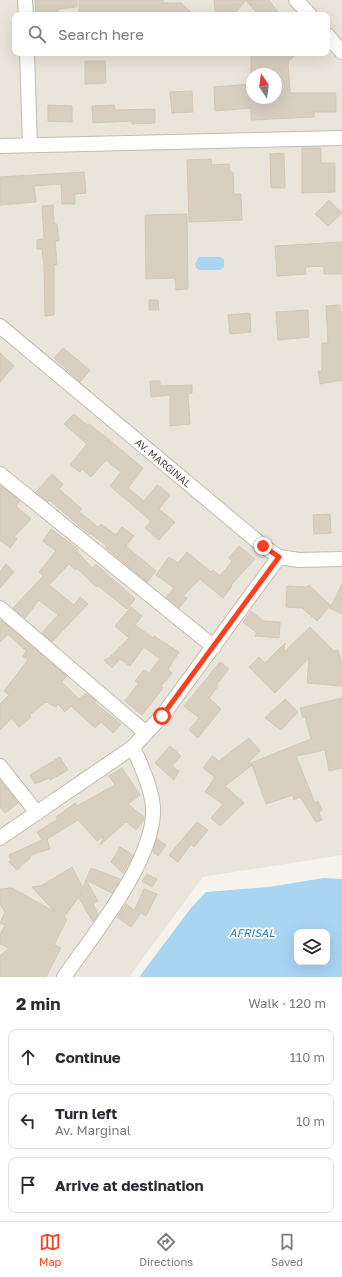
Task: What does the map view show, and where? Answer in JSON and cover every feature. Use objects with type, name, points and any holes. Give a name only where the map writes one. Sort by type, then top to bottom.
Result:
[{"type":"street","points":[[26,0],[26,12]]},
{"type":"street","points":[[296,0],[307,12]]},
{"type":"street","points":[[330,38],[342,52]]},
{"type":"street","points":[[27,56],[30,145]]},
{"type":"street","points":[[0,146],[342,138]]},
{"type":"street","name":"AV. MARGINAL","points":[[0,326],[257,541],[279,557],[299,560],[342,559]]},
{"type":"street","points":[[0,474],[214,647]]},
{"type":"street","points":[[0,838],[133,747],[162,716],[279,557]]},
{"type":"street","points":[[0,608],[146,733]]},
{"type":"street","points":[[64,977],[106,917],[137,868],[151,832],[153,807],[148,784],[133,747]]},
{"type":"street","points":[[0,766],[37,813]]},
{"type":"shaded area","points":[[0,0],[342,0],[342,855],[203,877],[129,977],[0,977]]},
{"type":"water","points":[[199,257],[220,257],[224,259],[224,267],[220,270],[199,270],[196,268],[195,264]]},
{"type":"water","name":"AFRISAL","points":[[324,878],[342,879],[342,977],[139,977],[191,908],[206,892],[268,887]]},
{"type":"building","points":[[35,0],[77,0],[77,7],[58,9],[59,12],[36,12]]},
{"type":"building","points":[[79,0],[163,0],[163,3],[181,3],[191,12],[166,12],[79,12]]},
{"type":"building","points":[[214,0],[246,0],[236,12],[215,11]]},
{"type":"building","points":[[246,0],[269,0],[278,12],[256,12]]},
{"type":"building","points":[[251,56],[294,56],[288,62],[290,93],[336,93],[336,112],[314,112],[314,117],[251,120],[251,108],[215,111],[214,87],[246,84],[246,104],[282,104],[282,68],[251,68]]},
{"type":"building","points":[[85,61],[105,61],[106,83],[85,84]]},
{"type":"building","points":[[192,91],[193,112],[172,113],[170,92]]},
{"type":"building","points":[[48,105],[72,106],[72,122],[48,121]]},
{"type":"building","points":[[114,105],[115,110],[155,109],[155,123],[132,124],[132,121],[93,123],[92,106]]},
{"type":"building","points":[[302,148],[321,148],[321,163],[335,163],[335,192],[302,193]]},
{"type":"building","points":[[284,153],[285,188],[271,188],[270,154]]},
{"type":"building","points":[[211,159],[212,165],[229,164],[230,172],[233,172],[234,194],[241,194],[242,220],[189,222],[187,160]]},
{"type":"building","points":[[84,172],[86,193],[75,194],[75,204],[62,204],[61,184],[34,186],[36,202],[0,205],[0,177]]},
{"type":"building","points":[[329,200],[342,213],[328,226],[315,214]]},
{"type":"building","points":[[53,205],[54,224],[57,224],[59,241],[55,241],[57,264],[54,265],[54,315],[45,316],[44,265],[42,249],[37,249],[37,240],[44,239],[42,206]]},
{"type":"building","points":[[187,214],[188,289],[176,290],[175,278],[146,279],[145,215]]},
{"type":"building","points":[[342,242],[342,274],[324,274],[324,266],[305,267],[306,274],[277,276],[275,246]]},
{"type":"building","points":[[149,300],[158,300],[159,310],[149,310]]},
{"type":"building","points":[[340,305],[340,312],[342,312],[342,380],[320,384],[318,371],[322,371],[322,343],[328,343],[326,306]]},
{"type":"building","points":[[308,310],[309,337],[278,340],[276,312]]},
{"type":"building","points":[[250,313],[251,332],[230,334],[228,315]]},
{"type":"building","points":[[63,348],[90,370],[80,382],[54,358]]},
{"type":"building","points":[[0,353],[14,366],[0,382]]},
{"type":"building","points":[[150,381],[160,381],[160,386],[192,385],[192,393],[188,394],[190,424],[170,426],[170,395],[151,397]]},
{"type":"building","points":[[74,414],[88,426],[89,424],[107,438],[143,468],[128,488],[144,501],[157,485],[170,495],[159,509],[175,522],[159,540],[145,528],[151,521],[110,486],[121,472],[106,460],[91,477],[82,469],[80,472],[70,465],[87,444],[64,424]]},
{"type":"building","points":[[52,474],[63,484],[59,489],[82,509],[79,512],[98,527],[101,524],[116,535],[122,527],[134,536],[126,546],[156,571],[147,582],[106,548],[107,546],[91,534],[90,535],[49,500],[48,502],[36,492]]},
{"type":"building","points":[[0,485],[20,501],[16,506],[31,519],[14,537],[17,539],[10,548],[0,540]]},
{"type":"building","points":[[330,514],[331,533],[314,534],[313,515]]},
{"type":"building","points":[[51,529],[78,549],[77,551],[92,568],[96,564],[135,599],[127,609],[97,585],[96,587],[77,568],[75,570],[69,564],[49,585],[74,605],[80,597],[88,604],[52,642],[42,633],[58,615],[39,600],[25,618],[13,608],[43,576],[39,572],[56,551],[43,541]]},
{"type":"building","points":[[239,546],[255,559],[231,585],[232,586],[223,598],[200,579],[183,596],[187,598],[179,608],[166,597],[174,588],[156,575],[169,557],[178,563],[187,552],[211,572],[213,570],[220,576],[232,561],[229,558]]},
{"type":"building","points":[[6,564],[14,572],[0,588],[0,572]]},
{"type":"building","points":[[342,584],[342,614],[330,608],[330,606],[317,621],[302,608],[286,607],[287,586],[307,587],[309,585],[331,606]]},
{"type":"building","points":[[131,607],[142,616],[135,625],[153,638],[154,636],[179,652],[168,669],[172,673],[161,686],[163,688],[142,715],[125,701],[138,684],[135,681],[144,670],[149,673],[160,659],[144,647],[130,666],[120,659],[112,668],[104,660],[109,658],[129,638],[115,626]]},
{"type":"building","points":[[251,611],[263,621],[280,622],[279,638],[255,636],[257,633],[243,622]]},
{"type":"building","points":[[1,620],[67,676],[62,682],[79,699],[86,693],[96,701],[94,702],[121,724],[113,733],[101,722],[95,728],[71,706],[65,712],[58,704],[56,707],[46,702],[29,715],[31,717],[19,727],[12,718],[0,730],[0,704],[9,695],[4,691],[28,660],[23,656],[26,651],[8,634],[0,642]]},
{"type":"building","points":[[310,627],[334,651],[338,650],[342,665],[342,686],[307,683],[309,658],[275,693],[249,667],[259,657],[265,663],[285,643],[284,652]]},
{"type":"building","points":[[220,662],[229,669],[217,684],[218,686],[209,698],[221,709],[198,738],[189,730],[199,718],[184,706]]},
{"type":"building","points":[[342,698],[342,768],[329,771],[325,750],[296,756],[315,803],[318,801],[322,810],[319,812],[322,820],[316,822],[300,797],[294,800],[293,795],[266,804],[252,765],[225,786],[244,803],[220,826],[211,818],[223,804],[205,792],[215,777],[203,768],[212,756],[219,761],[249,738],[260,751],[247,764],[311,739],[305,717],[303,718],[300,708]]},
{"type":"building","points":[[285,699],[298,712],[281,730],[265,718]]},
{"type":"building","points":[[170,746],[181,756],[172,766],[179,771],[174,780],[155,763]]},
{"type":"building","points":[[60,757],[68,770],[50,780],[49,778],[35,784],[30,775]]},
{"type":"building","points":[[122,768],[140,795],[128,804],[144,817],[143,821],[136,830],[126,822],[100,845],[104,836],[97,841],[78,820],[47,839],[50,849],[30,855],[31,857],[17,870],[9,862],[11,860],[9,855],[42,840],[37,832],[58,819],[56,817],[75,803],[77,806],[115,785],[109,776]]},
{"type":"building","points":[[0,780],[18,803],[5,813],[0,807]]},
{"type":"building","points":[[197,822],[208,830],[194,847],[191,844],[178,862],[169,855]]},
{"type":"building","points":[[157,839],[166,845],[158,856],[153,852]]},
{"type":"building","points":[[120,847],[133,855],[123,873],[111,862]]},
{"type":"building","points":[[72,867],[83,888],[86,880],[98,901],[93,904],[98,914],[93,922],[79,898],[81,894],[64,917],[67,919],[54,945],[61,948],[46,977],[0,977],[0,956],[9,948],[0,944],[0,935],[5,925],[0,923],[5,912],[0,904],[0,889],[12,888],[55,912],[32,887],[41,886]]},
{"type":"building","points":[[91,868],[120,879],[112,893],[86,880]]},
{"type":"building","points":[[147,874],[157,879],[152,887],[142,881]]},
{"type":"building","points":[[144,889],[157,894],[146,916],[135,909]]},
{"type":"building","points":[[126,904],[140,914],[131,927],[117,917]]},
{"type":"route","points":[[162,716],[279,557],[263,546]]}]
